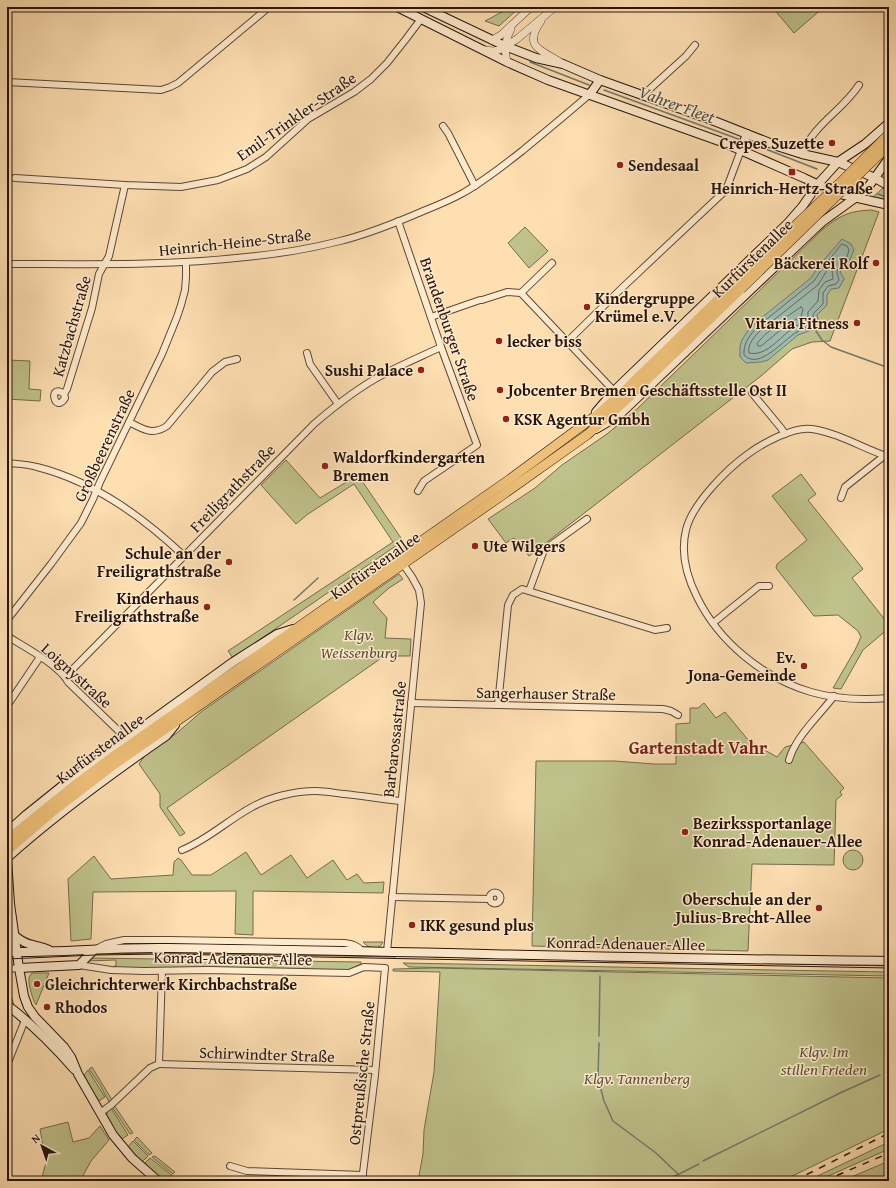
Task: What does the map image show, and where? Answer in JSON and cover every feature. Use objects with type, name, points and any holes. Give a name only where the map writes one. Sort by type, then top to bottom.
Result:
[{"type":"main road","points":[[398,7],[507,62],[548,80],[590,94],[635,112],[722,142],[744,142],[838,162],[875,178],[889,186]]},
{"type":"main road","points":[[423,7],[505,46],[536,58],[563,64],[642,96],[709,119],[744,142],[836,193],[889,205]]},
{"type":"main road","points":[[590,94],[600,80]]},
{"type":"main road","name":"Kurfürstenallee","points":[[584,425],[614,390],[788,223],[802,207],[818,184],[838,162],[865,144],[889,123]]},
{"type":"main road","points":[[846,183],[889,134]]},
{"type":"main road","points":[[846,183],[889,145]]},
{"type":"main road","name":"Kurfürstenallee","points":[[7,840],[23,831],[180,719],[587,435],[618,416],[822,222],[866,190],[889,158]]},
{"type":"main road","name":"Kurfürstenallee","points":[[7,851],[23,831],[76,784],[111,758],[504,483],[598,414],[738,286],[846,183]]},
{"type":"main road","name":"Kurfürstenallee","points":[[587,435],[625,402],[738,286]]},
{"type":"main road","name":"Kurfürstenallee","points":[[7,832],[72,778],[239,657],[253,650],[277,634],[294,629]]},
{"type":"main road","name":"Kurfürstenallee","points":[[7,858],[84,795],[166,736],[180,719]]},
{"type":"main road","points":[[7,858],[10,904],[19,968],[24,996],[28,1006],[35,1017],[64,1047],[71,1057],[78,1074],[106,1125],[138,1164],[158,1181]]},
{"type":"main road","points":[[15,936],[33,946],[42,946],[50,951]]},
{"type":"main road","name":"Konrad-Adenauer-Allee","points":[[7,952],[163,948],[889,961]]},
{"type":"main road","points":[[79,965],[94,950]]},
{"type":"main road","name":"Konrad-Adenauer-Allee","points":[[19,968],[79,965]]},
{"type":"main road","points":[[7,1005],[51,1043],[78,1074]]},
{"type":"street","points":[[7,82],[149,90],[166,89],[178,83],[269,7]]},
{"type":"street","points":[[492,40],[501,35],[531,7]]},
{"type":"street","points":[[482,49],[494,51],[499,50],[517,39],[554,7]]},
{"type":"street","points":[[544,16],[536,28],[533,40],[536,47],[563,64]]},
{"type":"street","name":"Emil-Trinkler-Straße","points":[[15,178],[181,187],[218,180],[247,169],[266,157],[308,119],[354,92],[371,79],[387,63],[421,19]]},
{"type":"street","points":[[507,62],[505,54],[506,37],[512,25]]},
{"type":"street","points":[[642,96],[686,56],[695,45]]},
{"type":"street","points":[[802,154],[814,132],[853,94],[859,85]]},
{"type":"street","name":"Heinrich-Heine-Straße","points":[[7,264],[186,262],[265,255],[342,241],[398,221],[462,194],[475,186],[552,126],[590,94]]},
{"type":"street","points":[[443,126],[475,186]]},
{"type":"street","points":[[568,341],[726,190],[744,142]]},
{"type":"street","name":"Katzbachstraße","points":[[64,394],[67,389],[92,308],[99,274],[109,256],[125,185]]},
{"type":"street","name":"Brandenburger Straße","points":[[398,221],[441,348],[477,445],[424,481],[418,492]]},
{"type":"street","name":"Großbeerenstraße","points":[[7,620],[81,523],[94,499],[96,490],[162,354],[182,305],[186,277],[186,262]]},
{"type":"street","points":[[521,293],[552,263]]},
{"type":"street","points":[[431,317],[506,292],[521,293],[614,390]]},
{"type":"street","name":"Freiligrathstraße","points":[[65,677],[314,424],[338,404],[383,374],[441,348]]},
{"type":"street","points":[[307,353],[310,364],[338,404]]},
{"type":"street","points":[[129,422],[145,430],[161,430],[167,426],[212,372],[225,362],[237,359]]},
{"type":"street","points":[[752,393],[785,434]]},
{"type":"street","points":[[887,457],[834,435],[812,429],[797,430],[766,443],[740,460],[725,473],[707,494],[695,511],[686,530],[684,557],[686,570],[700,602],[713,623],[731,644],[743,655],[767,672],[810,692],[834,696],[889,698]]},
{"type":"street","points":[[841,498],[845,487],[887,457]]},
{"type":"street","points":[[7,463],[37,467],[54,472],[96,490],[148,524],[184,556]]},
{"type":"street","points":[[529,590],[544,550],[587,519]]},
{"type":"street","name":"Barbarossastraße","points":[[387,952],[421,603],[419,590],[403,564]]},
{"type":"street","points":[[713,623],[758,586],[769,586]]},
{"type":"street","points":[[498,705],[508,605],[513,595],[522,589],[655,630],[667,628]]},
{"type":"street","name":"Loignystraße","points":[[7,636],[40,657],[65,677],[68,682],[127,739]]},
{"type":"street","points":[[7,706],[40,657]]},
{"type":"street","points":[[789,760],[792,750],[799,740],[834,696]]},
{"type":"street","name":"Sangerhauser Straße","points":[[411,703],[663,709],[678,715]]},
{"type":"street","points":[[182,850],[192,846],[253,806],[266,800],[300,792],[317,791],[401,801]]},
{"type":"street","points":[[392,897],[490,898]]},
{"type":"street","name":"Konrad-Adenauer-Allee","points":[[79,965],[111,970],[348,973],[364,967],[385,968]]},
{"type":"street","name":"Konrad-Adenauer-Allee","points":[[7,969],[19,968]]},
{"type":"street","name":"Ostpreußische Straße","points":[[362,1178],[385,968]]},
{"type":"street","points":[[100,1113],[111,1105],[150,1068],[159,1064],[162,970]]},
{"type":"street","points":[[7,1065],[25,1020]]},
{"type":"street","name":"Schirwindter Straße","points":[[159,1064],[375,1070]]},
{"type":"street","points":[[230,1166],[247,1171],[362,1178]]},
{"type":"green space","points":[[511,7],[520,7],[499,26],[485,21]]},
{"type":"green space","points":[[772,7],[824,7],[794,33]]},
{"type":"green space","points":[[883,188],[889,190],[889,202],[873,197]]},
{"type":"green space","points":[[871,210],[879,212],[830,341],[812,342],[792,349],[761,376],[529,556],[514,538],[506,543],[488,519],[535,488],[562,465],[607,434],[637,409],[822,230],[844,215]]},
{"type":"green space","points":[[525,227],[548,251],[529,268],[508,243]]},
{"type":"green space","points":[[7,360],[30,361],[29,389],[41,390],[40,401],[7,399]]},
{"type":"green space","points":[[286,460],[320,498],[358,475],[403,541],[233,658],[228,651],[393,542],[354,484],[308,514],[296,524],[261,485]]},
{"type":"green space","points":[[801,474],[816,494],[808,500],[863,569],[852,578],[889,625],[889,628],[863,650],[841,689],[833,688],[861,637],[858,631],[838,615],[814,616],[776,568],[777,564],[807,540],[772,496]]},
{"type":"green space","name":"Klgv. Weissenburg","points":[[399,574],[403,579],[389,588],[373,602],[387,618],[385,638],[411,639],[410,656],[395,656],[390,652],[167,808],[185,833],[180,836],[160,807],[160,794],[139,764],[146,754],[177,733],[201,712]]},
{"type":"green space","name":"Bezirkssportanlage Konrad-Adenauer-Allee","points":[[704,703],[716,718],[725,712],[749,741],[777,757],[785,747],[804,742],[844,788],[840,792],[842,795],[836,800],[834,865],[752,864],[748,951],[532,946],[536,761],[615,761],[676,764],[676,724],[690,723],[690,708],[698,708]]},
{"type":"green space","points":[[853,850],[860,853],[863,860],[860,867],[853,870],[846,867],[843,860],[846,853]]},
{"type":"green space","points":[[246,852],[261,875],[291,855],[307,878],[333,860],[347,880],[357,874],[364,883],[384,882],[383,893],[253,891],[253,935],[235,934],[236,891],[93,892],[91,939],[71,941],[68,879],[94,856],[111,879],[173,875],[174,862],[178,858],[192,875],[211,875]]},
{"type":"green space","points":[[163,942],[352,947],[113,945],[125,943]]},
{"type":"green space","points":[[363,942],[383,942],[379,947],[374,948]]},
{"type":"green space","points":[[163,951],[396,955],[396,957],[163,953],[94,954]]},
{"type":"green space","points":[[433,957],[889,965],[889,966]]},
{"type":"green space","points":[[90,958],[361,962],[361,964],[346,971],[114,968],[114,966],[116,966],[116,960],[87,961]]},
{"type":"green space","points":[[403,963],[889,972],[889,976],[409,967]]},
{"type":"green space","name":"Klgv. Tannenberg","points":[[433,968],[889,978],[889,1129],[782,1181],[418,1181],[423,1154],[424,1130],[434,1072],[440,972],[393,971],[393,969]]},
{"type":"green space","points":[[32,973],[49,973],[36,1005],[29,985],[29,977]]},
{"type":"green space","points":[[7,979],[14,1006],[7,1001]]},
{"type":"green space","points":[[92,1067],[112,1100],[109,1102],[89,1069]]},
{"type":"green space","points":[[88,1070],[105,1097],[97,1102],[84,1075]]},
{"type":"green space","points":[[114,1105],[133,1133],[130,1134],[112,1107]]},
{"type":"green space","points":[[111,1108],[128,1135],[120,1140],[106,1117]]},
{"type":"green space","points":[[68,1122],[73,1142],[89,1138],[100,1126],[109,1140],[91,1161],[80,1181],[42,1181],[46,1163],[40,1129]]},
{"type":"green space","points":[[137,1137],[152,1153],[149,1155],[134,1140]]},
{"type":"green space","points":[[133,1141],[148,1156],[143,1161],[139,1161],[127,1148]]},
{"type":"green space","points":[[889,1142],[889,1149],[817,1181],[807,1181]]},
{"type":"green space","points":[[155,1156],[175,1172],[173,1174],[152,1157]]},
{"type":"green space","points":[[150,1158],[173,1176],[172,1181],[163,1181],[145,1166],[145,1163]]},
{"type":"green space","points":[[889,1161],[889,1181],[842,1181]]},
{"type":"water","points":[[842,239],[851,244],[854,250],[849,262],[840,272],[844,279],[839,288],[831,289],[827,295],[827,305],[817,315],[818,320],[814,329],[798,335],[768,360],[746,363],[740,357],[740,346],[747,332],[755,323],[811,278],[818,267]]},
{"type":"waterway","name":"Vahrer Fleet","points":[[530,62],[589,85]]},
{"type":"waterway","name":"Vahrer Fleet","points":[[604,90],[741,140]]},
{"type":"waterway","name":"Vahrer Fleet","points":[[750,143],[817,169]]},
{"type":"waterway","name":"Vahrer Fleet","points":[[878,194],[889,198]]},
{"type":"waterway","points":[[814,328],[822,340],[831,347],[889,368]]},
{"type":"waterway","points":[[294,600],[318,578]]},
{"type":"waterway","points":[[599,1036],[600,976]]},
{"type":"waterway","points":[[598,1076],[599,1043]]},
{"type":"waterway","points":[[885,1072],[889,1070]]},
{"type":"waterway","points":[[703,1161],[840,1093],[880,1075]]},
{"type":"waterway","points":[[599,1082],[604,1101],[613,1121],[656,1153],[678,1174]]},
{"type":"waterway","points":[[665,1181],[699,1164]]},
{"type":"tram line","points":[[7,959],[163,954],[889,968]]},
{"type":"railway","points":[[794,1181],[889,1133]]},
{"type":"railway","points":[[824,1181],[889,1153]]},
{"type":"place","name":"Crepes Suzette","points":[[832,143]]},
{"type":"place","name":"Sendesaal","points":[[620,165]]},
{"type":"place","name":"Heinrich-Hertz-Straße","points":[[792,172]]},
{"type":"place","name":"Bäckerei Rolf","points":[[876,263]]},
{"type":"place","name":"Kindergruppe Krümel e.V.","points":[[587,307]]},
{"type":"place","name":"Vitaria Fitness","points":[[857,323]]},
{"type":"place","name":"lecker biss","points":[[499,341]]},
{"type":"place","name":"Sushi Palace","points":[[421,370]]},
{"type":"place","name":"Jobcenter Bremen Geschäftsstelle Ost II","points":[[500,390]]},
{"type":"place","name":"KSK Agentur Gmbh","points":[[506,419]]},
{"type":"place","name":"Waldorfkindergarten Bremen","points":[[325,466]]},
{"type":"place","name":"Ute Wilgers","points":[[475,546]]},
{"type":"place","name":"Schule an der Freiligrathstraße","points":[[229,562]]},
{"type":"place","name":"Kinderhaus Freiligrathstraße","points":[[207,607]]},
{"type":"place","name":"Ev. Jona-Gemeinde","points":[[804,666]]},
{"type":"place","name":"Bezirkssportanlage Konrad-Adenauer-Allee","points":[[685,832]]},
{"type":"place","name":"Oberschule an der Julius-Brecht-Allee","points":[[819,908]]},
{"type":"place","name":"IKK gesund plus","points":[[412,925]]},
{"type":"place","name":"Gleichrichterwerk Kirchbachstraße","points":[[37,984]]},
{"type":"place","name":"Rhodos","points":[[47,1007]]},
{"type":"district","name":"Gartenstadt Vahr","points":[[698,747]]},
{"type":"park label","name":"Klgv. Im stillen Frieden","points":[[824,1060]]}]
